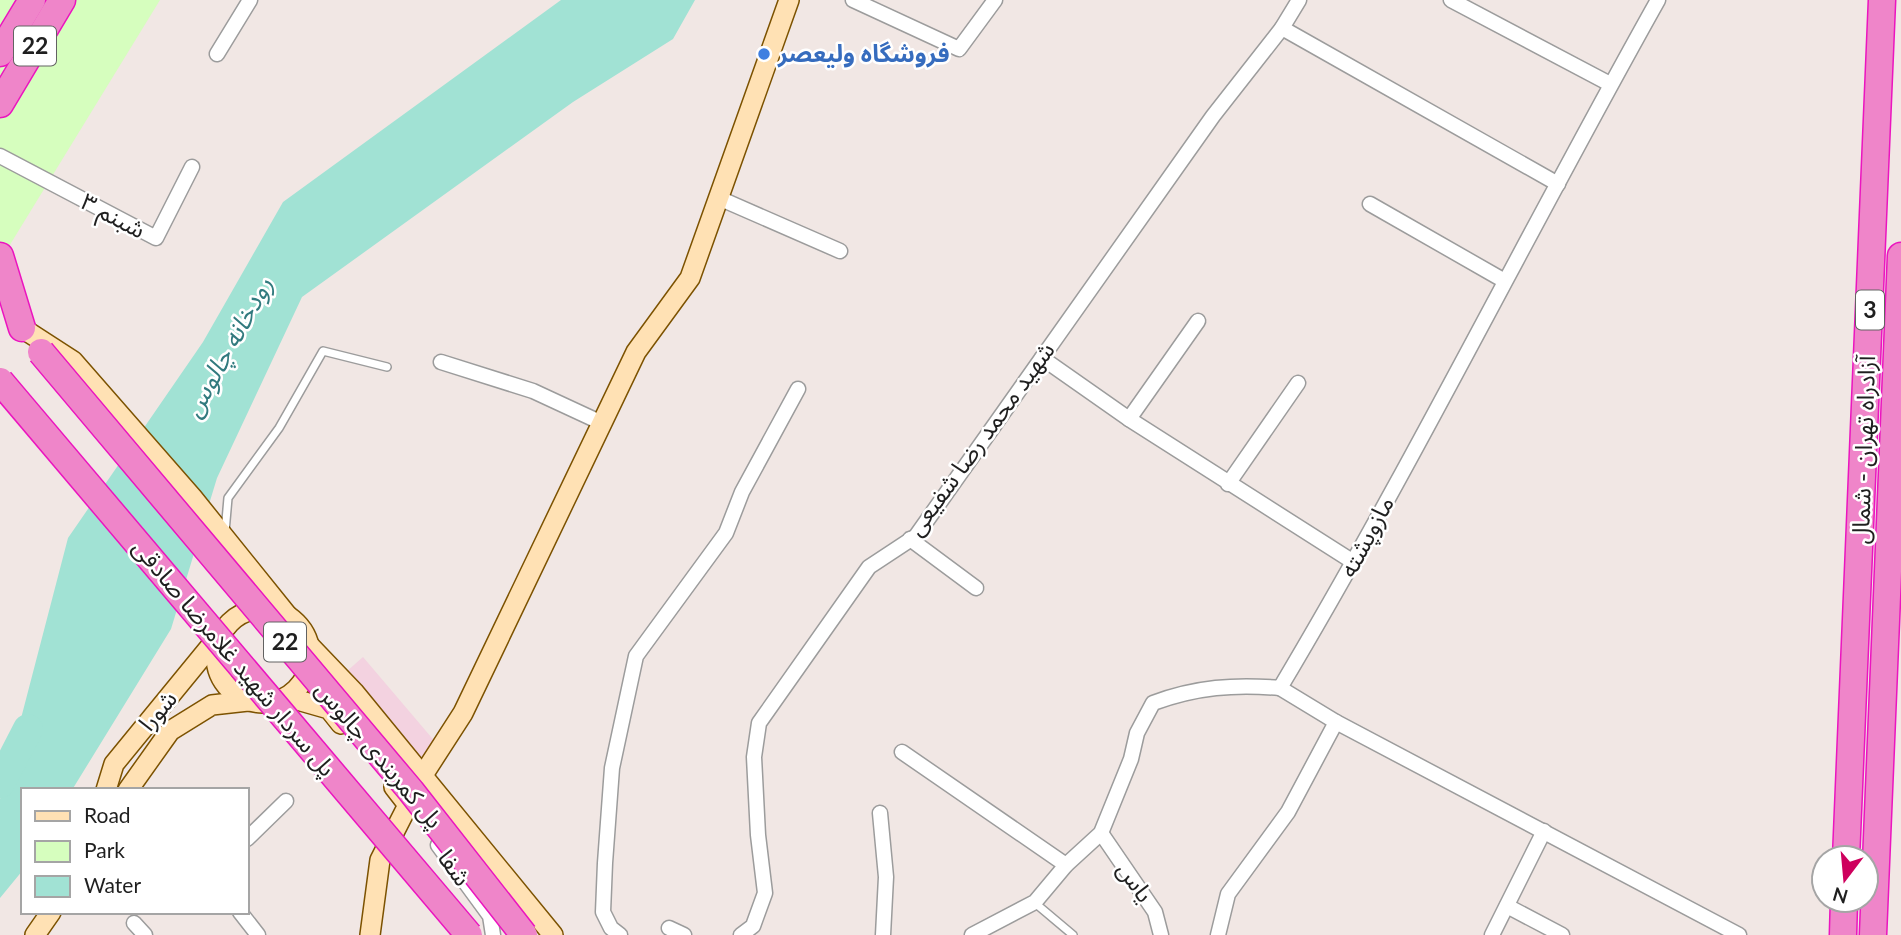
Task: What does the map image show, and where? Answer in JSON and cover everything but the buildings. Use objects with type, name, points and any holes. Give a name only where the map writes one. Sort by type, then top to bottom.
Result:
[{"type":"highway","name":"22","points":[[0,53],[32,0]]},
{"type":"highway","name":"22","points":[[4,98],[62,0]]},
{"type":"highway","name":"آزادراه تهران - شمال","points":[[1847,844],[1882,0]]},
{"type":"highway","points":[[0,122],[4,98]]},
{"type":"highway","points":[[0,256],[11,325]]},
{"type":"highway","name":"آزادراه تهران - شمال","points":[[1873,935],[1901,256]]},
{"type":"highway","name":"22","points":[[0,306],[11,325]]},
{"type":"highway","name":"پل کمربندی چالوس","points":[[11,325],[41,352],[411,792],[524,935]]},
{"type":"highway","name":"پل سردار شهید غلامرضا صادقی","points":[[0,381],[469,935]]},
{"type":"highway","points":[[1843,935],[1844,914]]},
{"type":"street","points":[[217,54],[250,0]]},
{"type":"street","points":[[423,775],[463,713],[636,352],[690,278],[721,199],[789,0]]},
{"type":"street","points":[[853,0],[959,50],[995,0]]},
{"type":"street","name":"شهید محمد رضا شفیعی","points":[[741,935],[753,926],[765,893],[758,835],[754,757],[759,723],[869,568],[916,536],[1213,116],[1282,28],[1299,0]]},
{"type":"street","points":[[1451,0],[1610,84]]},
{"type":"street","name":"مازوپشته","points":[[1280,688],[1355,563],[1503,279],[1658,0]]},
{"type":"street","points":[[1282,28],[1558,184]]},
{"type":"street","name":"شبنم ۳","points":[[0,156],[156,238],[192,167]]},
{"type":"street","points":[[721,199],[840,251]]},
{"type":"street","points":[[1370,204],[1503,279]]},
{"type":"street","points":[[1129,419],[1198,321]]},
{"type":"street","points":[[11,325],[73,361],[225,536],[287,615],[301,628],[310,646],[354,692],[553,935]]},
{"type":"street","points":[[1042,358],[1228,484],[1355,563]]},
{"type":"street","points":[[441,362],[533,391],[602,423]]},
{"type":"street","points":[[1228,484],[1298,383]]},
{"type":"street","points":[[620,935],[611,928],[603,912],[605,863],[612,768],[636,656],[726,533],[742,492],[798,389]]},
{"type":"street","points":[[910,539],[976,588]]},
{"type":"street","points":[[287,615],[268,608],[248,611],[231,620],[219,636],[215,656],[219,675],[231,691],[248,701],[268,703],[286,697],[301,684],[309,666],[310,646]]},
{"type":"street","name":"شورا","points":[[107,788],[114,764],[219,636]]},
{"type":"street","points":[[972,935],[1035,902],[1066,865],[1101,833],[1131,759],[1138,733],[1153,703],[1184,691],[1236,684],[1280,688],[1336,722],[1544,831],[1717,929],[1739,935]]},
{"type":"street","points":[[329,709],[328,698],[335,690],[345,687],[354,692]]},
{"type":"street","points":[[286,697],[311,701],[329,709],[408,805],[380,860],[370,935]]},
{"type":"street","name":"شورا","points":[[129,788],[170,731],[212,705],[248,701]]},
{"type":"street","points":[[1218,935],[1228,894],[1288,812],[1336,722]]},
{"type":"street","points":[[902,752],[1066,865]]},
{"type":"street","points":[[248,838],[286,801]]},
{"type":"street","name":"شفا","points":[[408,805],[490,916],[493,935]]},
{"type":"street","points":[[880,813],[886,877],[883,935]]},
{"type":"street","points":[[1492,935],[1544,831]]},
{"type":"street","name":"یاس","points":[[1101,833],[1155,912],[1161,935]]},
{"type":"street","points":[[1507,906],[1562,935]]},
{"type":"street","points":[[35,935],[50,914]]},
{"type":"street","points":[[242,914],[258,935]]},
{"type":"street","points":[[134,923],[145,935]]},
{"type":"street","points":[[669,928],[684,935]]},
{"type":"lane","points":[[225,536],[228,498],[279,428],[323,351],[387,367]]},
{"type":"lane","points":[[1035,902],[1073,935]]},
{"type":"shaded area","points":[[363,657],[437,744],[420,758],[346,672]]},
{"type":"green space","points":[[0,0],[160,0],[0,261]]},
{"type":"water","points":[[561,0],[695,0],[673,39],[573,102],[302,297],[217,478],[171,629],[73,788],[21,788],[21,872],[0,898],[0,799],[68,538],[203,342],[283,202]]},
{"type":"waterway","name":"رودخانه چالوس","points":[[0,783],[28,729]]},
{"type":"place","name":"فروشگاه ولیعصر","points":[[764,54]]}]
